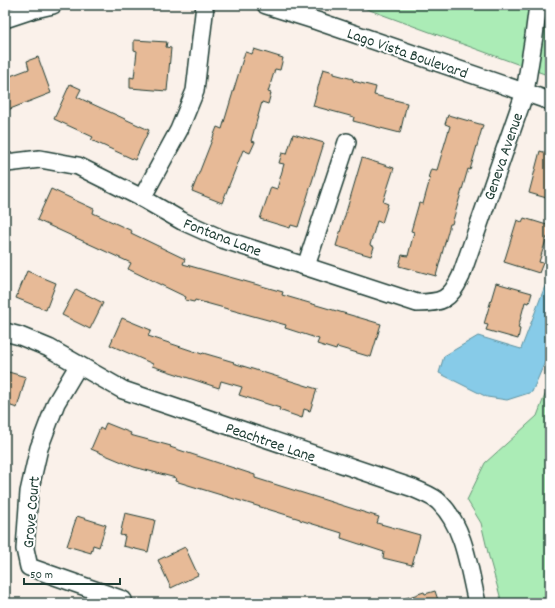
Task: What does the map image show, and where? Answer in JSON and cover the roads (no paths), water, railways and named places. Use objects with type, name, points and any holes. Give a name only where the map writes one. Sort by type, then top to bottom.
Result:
[{"type":"street","points":[[5,19],[35,8],[53,5]]},
{"type":"street","points":[[142,198],[180,130],[196,91],[205,5]]},
{"type":"street","name":"Lago Vista Boulevard","points":[[266,5],[550,101]]},
{"type":"street","name":"Geneva Avenue","points":[[444,299],[454,291],[461,276],[524,92],[538,5]]},
{"type":"street","points":[[306,266],[347,142]]},
{"type":"street","name":"Fontana Lane","points":[[7,163],[40,159],[78,166],[142,198],[182,221],[222,239],[417,302],[432,303],[444,299]]},
{"type":"street","name":"Peachtree Lane","points":[[5,332],[20,336],[49,348],[78,366],[123,390],[413,488],[439,501],[452,517],[461,535],[478,603]]},
{"type":"street","name":"Grove Court","points":[[78,366],[56,403],[39,448],[30,492],[25,549],[29,567],[123,600]]},
{"type":"water","points":[[550,273],[550,354],[532,392],[507,400],[487,397],[439,373],[444,356],[478,336],[521,349]]}]
